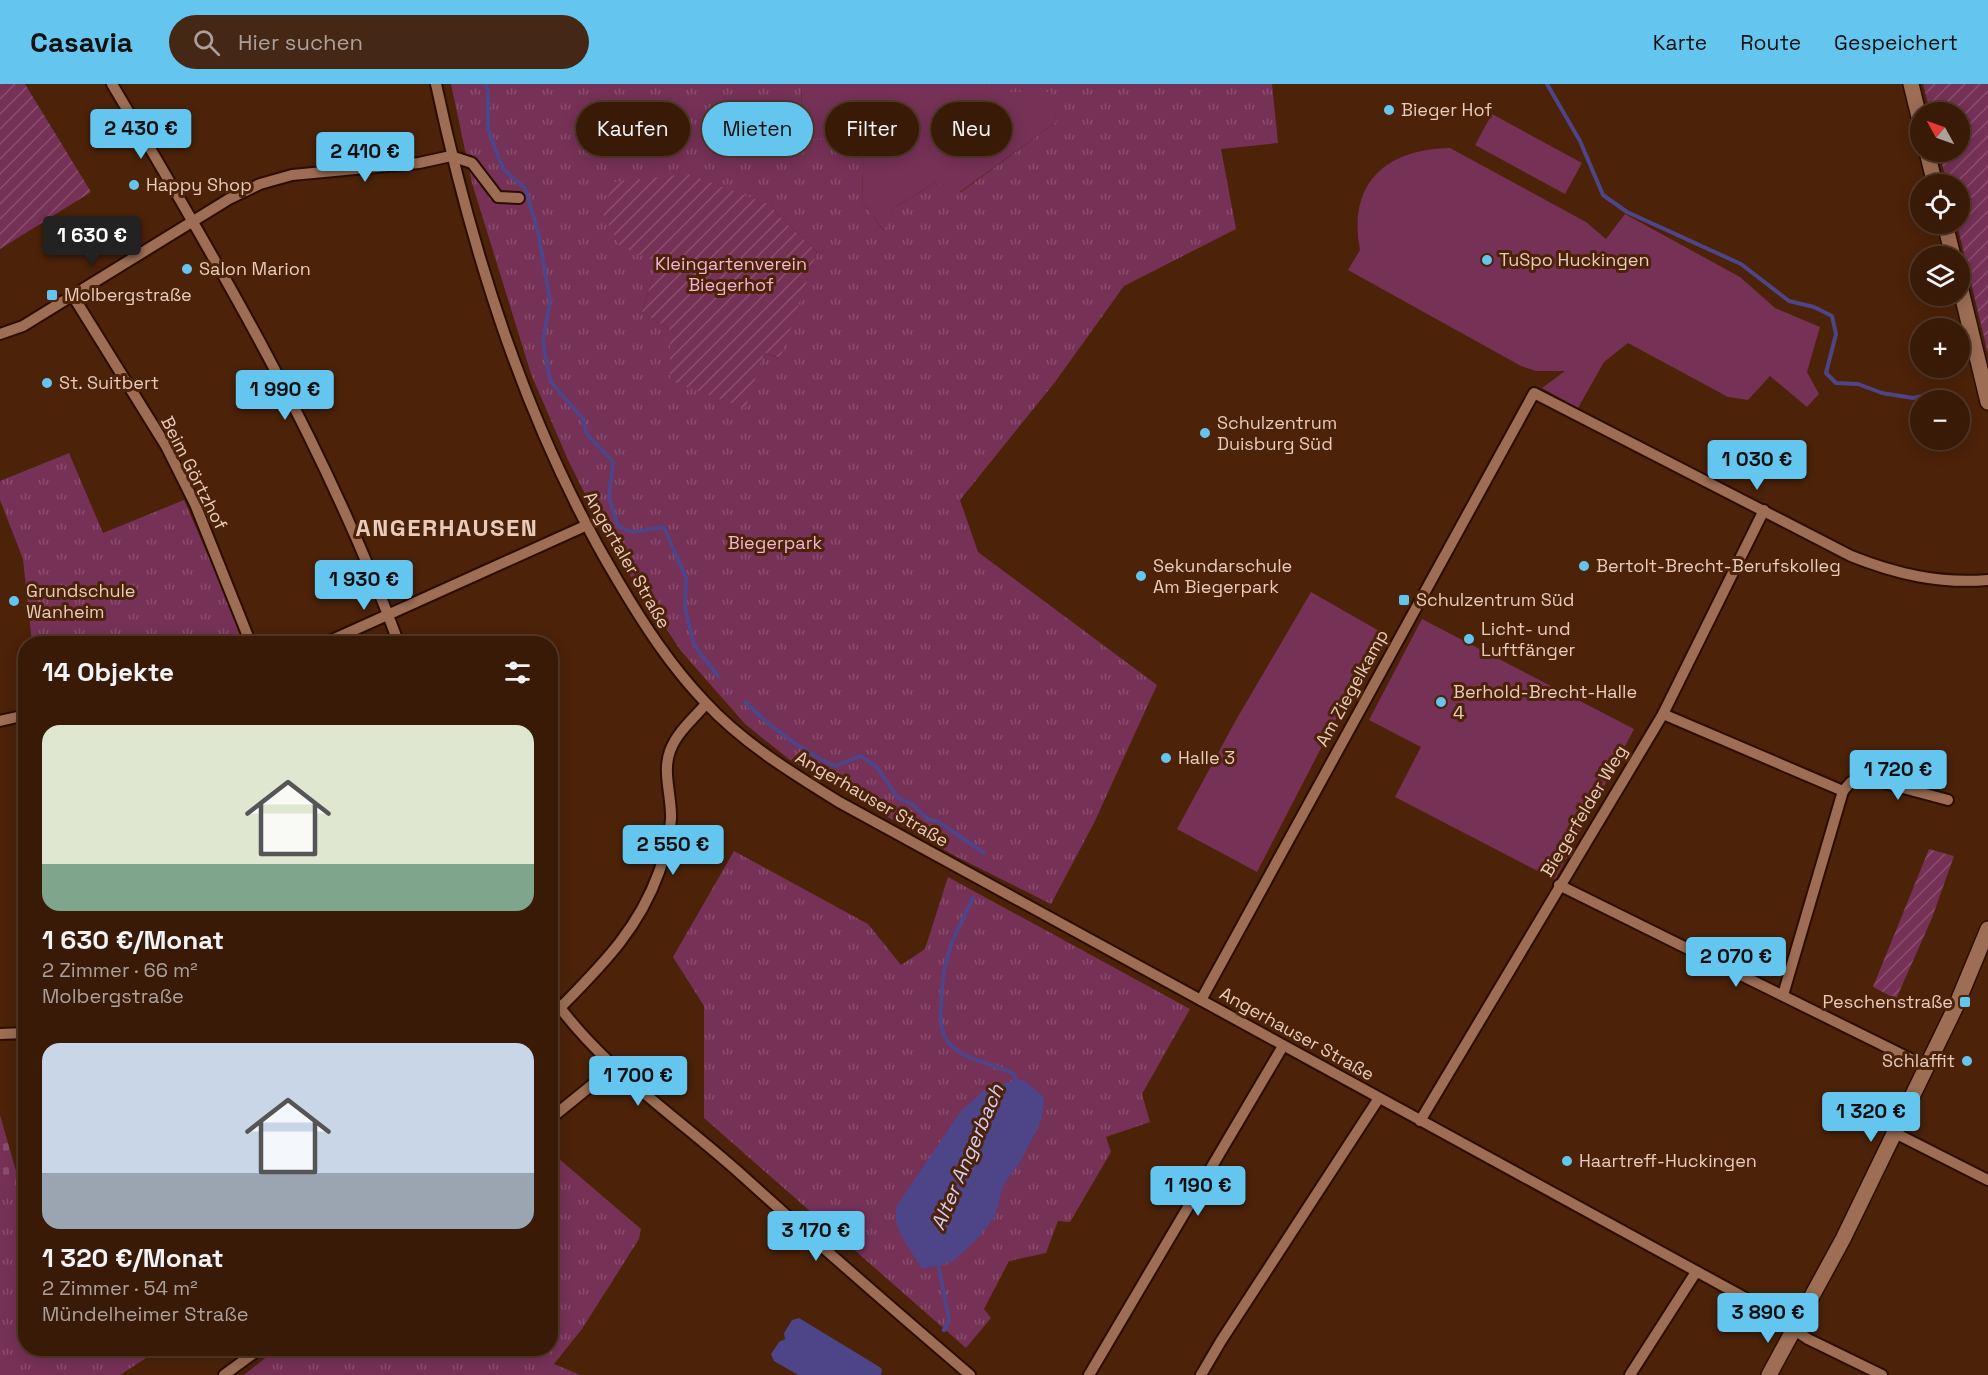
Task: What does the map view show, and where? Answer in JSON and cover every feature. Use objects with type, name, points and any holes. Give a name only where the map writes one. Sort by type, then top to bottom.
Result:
[{"type":"main road","points":[[1911,84],[1915,102]]},
{"type":"main road","points":[[1965,306],[1988,402]]},
{"type":"main road","points":[[1769,1375],[1795,1330],[1927,1067],[1988,929]]},
{"type":"street","points":[[112,84],[194,222],[281,379],[341,504],[396,636]]},
{"type":"street","name":"Angertaler Straße","points":[[436,84],[481,266],[535,414],[585,526],[654,642],[706,704]]},
{"type":"street","points":[[0,334],[22,326],[229,199],[260,184],[292,176],[419,163],[452,156],[472,162],[498,197],[519,198]]},
{"type":"street","name":"Beim Görtzhof","points":[[73,296],[165,446],[195,504],[248,636]]},
{"type":"street","name":"Am Ziegelkamp","points":[[1201,1000],[1534,393],[1764,510]]},
{"type":"street","points":[[1764,510],[1851,556],[1886,570],[1918,578],[1988,580]]},
{"type":"street","name":"Biegerfelder Weg","points":[[1420,1121],[1663,714],[1764,510]]},
{"type":"street","points":[[341,636],[585,526]]},
{"type":"street","points":[[351,632],[352,636]]},
{"type":"street","points":[[560,1008],[616,950],[631,931],[648,898],[659,872],[670,824],[667,773],[670,751],[684,729],[706,704]]},
{"type":"street","name":"Angerhauser Straße","points":[[706,704],[758,749],[839,802],[1758,1305],[1828,1350],[1882,1375]]},
{"type":"street","points":[[1663,714],[1843,792]]},
{"type":"street","points":[[0,721],[18,717]]},
{"type":"street","points":[[1783,995],[1843,792],[1851,782],[1862,777],[1948,800]]},
{"type":"street","points":[[1559,885],[1927,1067]]},
{"type":"street","points":[[558,1005],[613,1068],[744,1176],[791,1222],[970,1375]]},
{"type":"street","points":[[0,1034],[18,1033]]},
{"type":"street","points":[[1089,1375],[1283,1046]]},
{"type":"street","points":[[558,1113],[613,1068]]},
{"type":"street","points":[[1201,1375],[1379,1098]]},
{"type":"street","points":[[1894,1133],[1988,1180]]},
{"type":"street","points":[[1630,1375],[1695,1272]]},
{"type":"street","points":[[225,1375],[250,1356]]},
{"type":"green space","points":[[0,84],[25,84],[91,192],[0,249]]},
{"type":"green space","name":"Biegerpark","points":[[451,84],[801,84],[802,102],[702,102],[702,156],[813,156],[813,139],[825,138],[825,156],[863,156],[862,201],[884,231],[894,208],[936,182],[961,192],[1056,122],[1051,92],[986,92],[987,84],[1272,84],[1278,143],[1221,149],[1236,229],[1124,286],[1055,382],[960,500],[978,552],[1157,685],[1094,823],[1051,904],[953,855],[790,760],[745,724],[681,651],[613,550],[568,460],[531,374],[472,183]],"holes":[[[771,205],[777,214],[817,252],[779,358],[764,353],[670,381],[670,330],[642,312],[657,262]]]},
{"type":"green space","points":[[801,84],[987,84],[986,92],[1052,92],[1056,122],[1012,154],[1012,102],[931,102],[931,156],[1009,156],[960,192],[936,182],[894,208],[885,232],[862,201],[863,156],[919,156],[919,102],[825,102],[825,138],[813,139],[813,102],[802,102]]},
{"type":"green space","points":[[1923,84],[1988,84],[1988,354],[1970,279],[1970,246],[1962,246],[1959,234],[1970,234],[1970,174],[1944,174],[1942,162],[1970,162],[1970,102],[1928,102]]},
{"type":"green space","points":[[1492,114],[1582,163],[1565,194],[1475,145]]},
{"type":"green space","name":"TuSpo Huckingen","points":[[1450,148],[1586,222],[1606,239],[1625,214],[1740,277],[1775,308],[1820,327],[1807,372],[1819,394],[1807,407],[1770,376],[1748,400],[1728,397],[1628,343],[1604,362],[1578,408],[1542,388],[1565,371],[1536,371],[1521,366],[1348,270],[1360,250],[1358,226],[1360,206],[1366,189],[1376,174],[1390,163],[1407,155]]},
{"type":"green space","name":"Kleingartenverein Biegerhof","points":[[688,174],[771,205],[777,214],[817,252],[780,358],[764,353],[745,408],[670,381],[670,330],[642,312],[657,262],[620,246],[602,212],[614,182]]},
{"type":"green space","points":[[69,453],[103,533],[184,500],[243,636],[31,636],[23,559],[0,500],[0,481]]},
{"type":"green space","points":[[1311,592],[1381,632],[1257,872],[1177,829],[1236,720]]},
{"type":"green space","points":[[1422,619],[1634,729],[1555,880],[1395,797],[1421,747],[1369,720]]},
{"type":"green space","points":[[1929,849],[1954,856],[1932,918],[1896,999],[1873,987]]},
{"type":"green space","points":[[734,851],[868,924],[901,965],[925,949],[948,877],[1190,1009],[1142,1094],[1150,1122],[1106,1137],[1111,1152],[1070,1222],[1058,1221],[1046,1253],[1009,1261],[984,1309],[991,1318],[966,1348],[704,1118],[704,1006],[673,957]]},
{"type":"green space","points":[[0,1115],[18,1178],[18,1186],[0,1191]]},
{"type":"green space","points":[[558,1158],[641,1229],[639,1239],[582,1329],[554,1364],[580,1375],[244,1375],[268,1356],[558,1356]]},
{"type":"green space","points":[[18,1185],[18,1356],[149,1356],[120,1375],[0,1375],[0,1191]]},
{"type":"water","points":[[1024,1080],[1044,1097],[1042,1119],[1022,1159],[1003,1186],[995,1217],[975,1241],[952,1262],[922,1269],[899,1230],[896,1222],[897,1205],[961,1111],[987,1088]]},
{"type":"water","points":[[799,1318],[878,1366],[882,1369],[881,1375],[798,1375],[774,1361],[771,1354],[779,1342],[785,1339],[784,1333],[792,1320]]},
{"type":"waterway","name":"Alter Angerbach","points":[[486,84],[488,128],[504,170],[525,188],[538,232],[550,300],[543,342],[550,381],[583,419],[586,433],[613,462],[609,498],[618,526],[632,532],[664,527],[686,578],[685,608],[694,645],[718,676]]},
{"type":"waterway","name":"Alter Angerbach","points":[[1547,84],[1580,141],[1603,195],[1627,212],[1741,264],[1789,301],[1814,307],[1832,316],[1836,334],[1826,373],[1836,383],[1858,384],[1882,393],[1910,398]]},
{"type":"waterway","name":"Alter Angerbach","points":[[745,702],[787,738],[835,766],[860,756],[877,767],[897,797],[913,805],[928,819],[939,822],[984,853]]},
{"type":"waterway","name":"Alter Angerbach","points":[[973,898],[954,938],[946,962],[942,990],[942,1030],[954,1048],[970,1058],[1014,1074],[1016,1082]]},
{"type":"waterway","name":"Alter Angerbach","points":[[938,1263],[949,1320],[944,1330]]},
{"type":"place","name":"Bieger Hof","points":[[1389,110]]},
{"type":"place","name":"Happy Shop","points":[[134,185]]},
{"type":"place","name":"TuSpo Huckingen","points":[[1487,260]]},
{"type":"place","name":"Salon Marion","points":[[187,269]]},
{"type":"place","name":"Molbergstraße","points":[[52,295]]},
{"type":"place","name":"St. Suitbert","points":[[47,383]]},
{"type":"place","name":"Schulzentrum Duisburg Süd","points":[[1205,433]]},
{"type":"place","name":"Bertolt-Brecht-Berufskolleg","points":[[1584,566]]},
{"type":"place","name":"Sekundarschule Am Biegerpark","points":[[1141,576]]},
{"type":"place","name":"Schulzentrum Süd","points":[[1404,600]]},
{"type":"place","name":"Grundschule Wanheim","points":[[14,601]]},
{"type":"place","name":"Licht- und Luftfänger","points":[[1469,639]]},
{"type":"place","name":"Berhold-Brecht-Halle 4","points":[[1441,702]]},
{"type":"place","name":"Halle 3","points":[[1166,758]]},
{"type":"place","name":"Peschenstraße","points":[[1965,1002]]},
{"type":"place","name":"Schlaffit","points":[[1967,1061]]},
{"type":"place","name":"Haartreff-Huckingen","points":[[1567,1161]]},
{"type":"district","name":"ANGERHAUSEN","points":[[447,528]]}]
